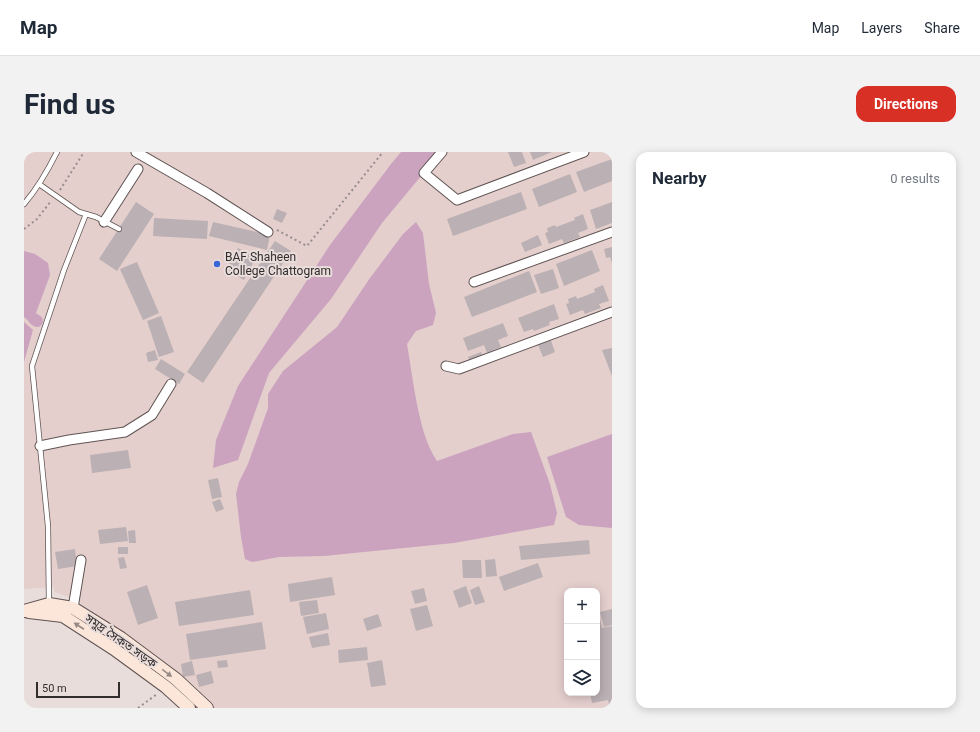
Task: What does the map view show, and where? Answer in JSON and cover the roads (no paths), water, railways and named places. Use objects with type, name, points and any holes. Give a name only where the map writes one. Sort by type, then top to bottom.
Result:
[{"type":"main road","name":"সমুদ্র সৈকত সড়ক","points":[[24,612],[49,604],[73,608],[121,638],[176,679],[207,708]]},
{"type":"main road","name":"সমুদ্র সৈকত সড়ক","points":[[24,612],[63,616],[114,649],[166,687],[189,708]]},
{"type":"street","points":[[136,152],[271,229]]},
{"type":"street","points":[[442,152],[424,173],[457,200],[584,152]]},
{"type":"street","points":[[104,222],[138,169]]},
{"type":"street","points":[[474,282],[612,232]]},
{"type":"street","points":[[446,366],[459,369],[612,312]]},
{"type":"street","points":[[40,446],[69,440],[125,432],[152,415],[171,384]]},
{"type":"street","points":[[73,608],[81,560]]},
{"type":"lane","points":[[24,204],[39,184],[57,152]]},
{"type":"lane","points":[[39,184],[80,212],[119,229]]},
{"type":"lane","points":[[49,604],[48,526],[32,366],[64,270],[86,214]]},
{"type":"place","name":"BAF Shaheen College Chattogram","points":[[217,264]]}]
